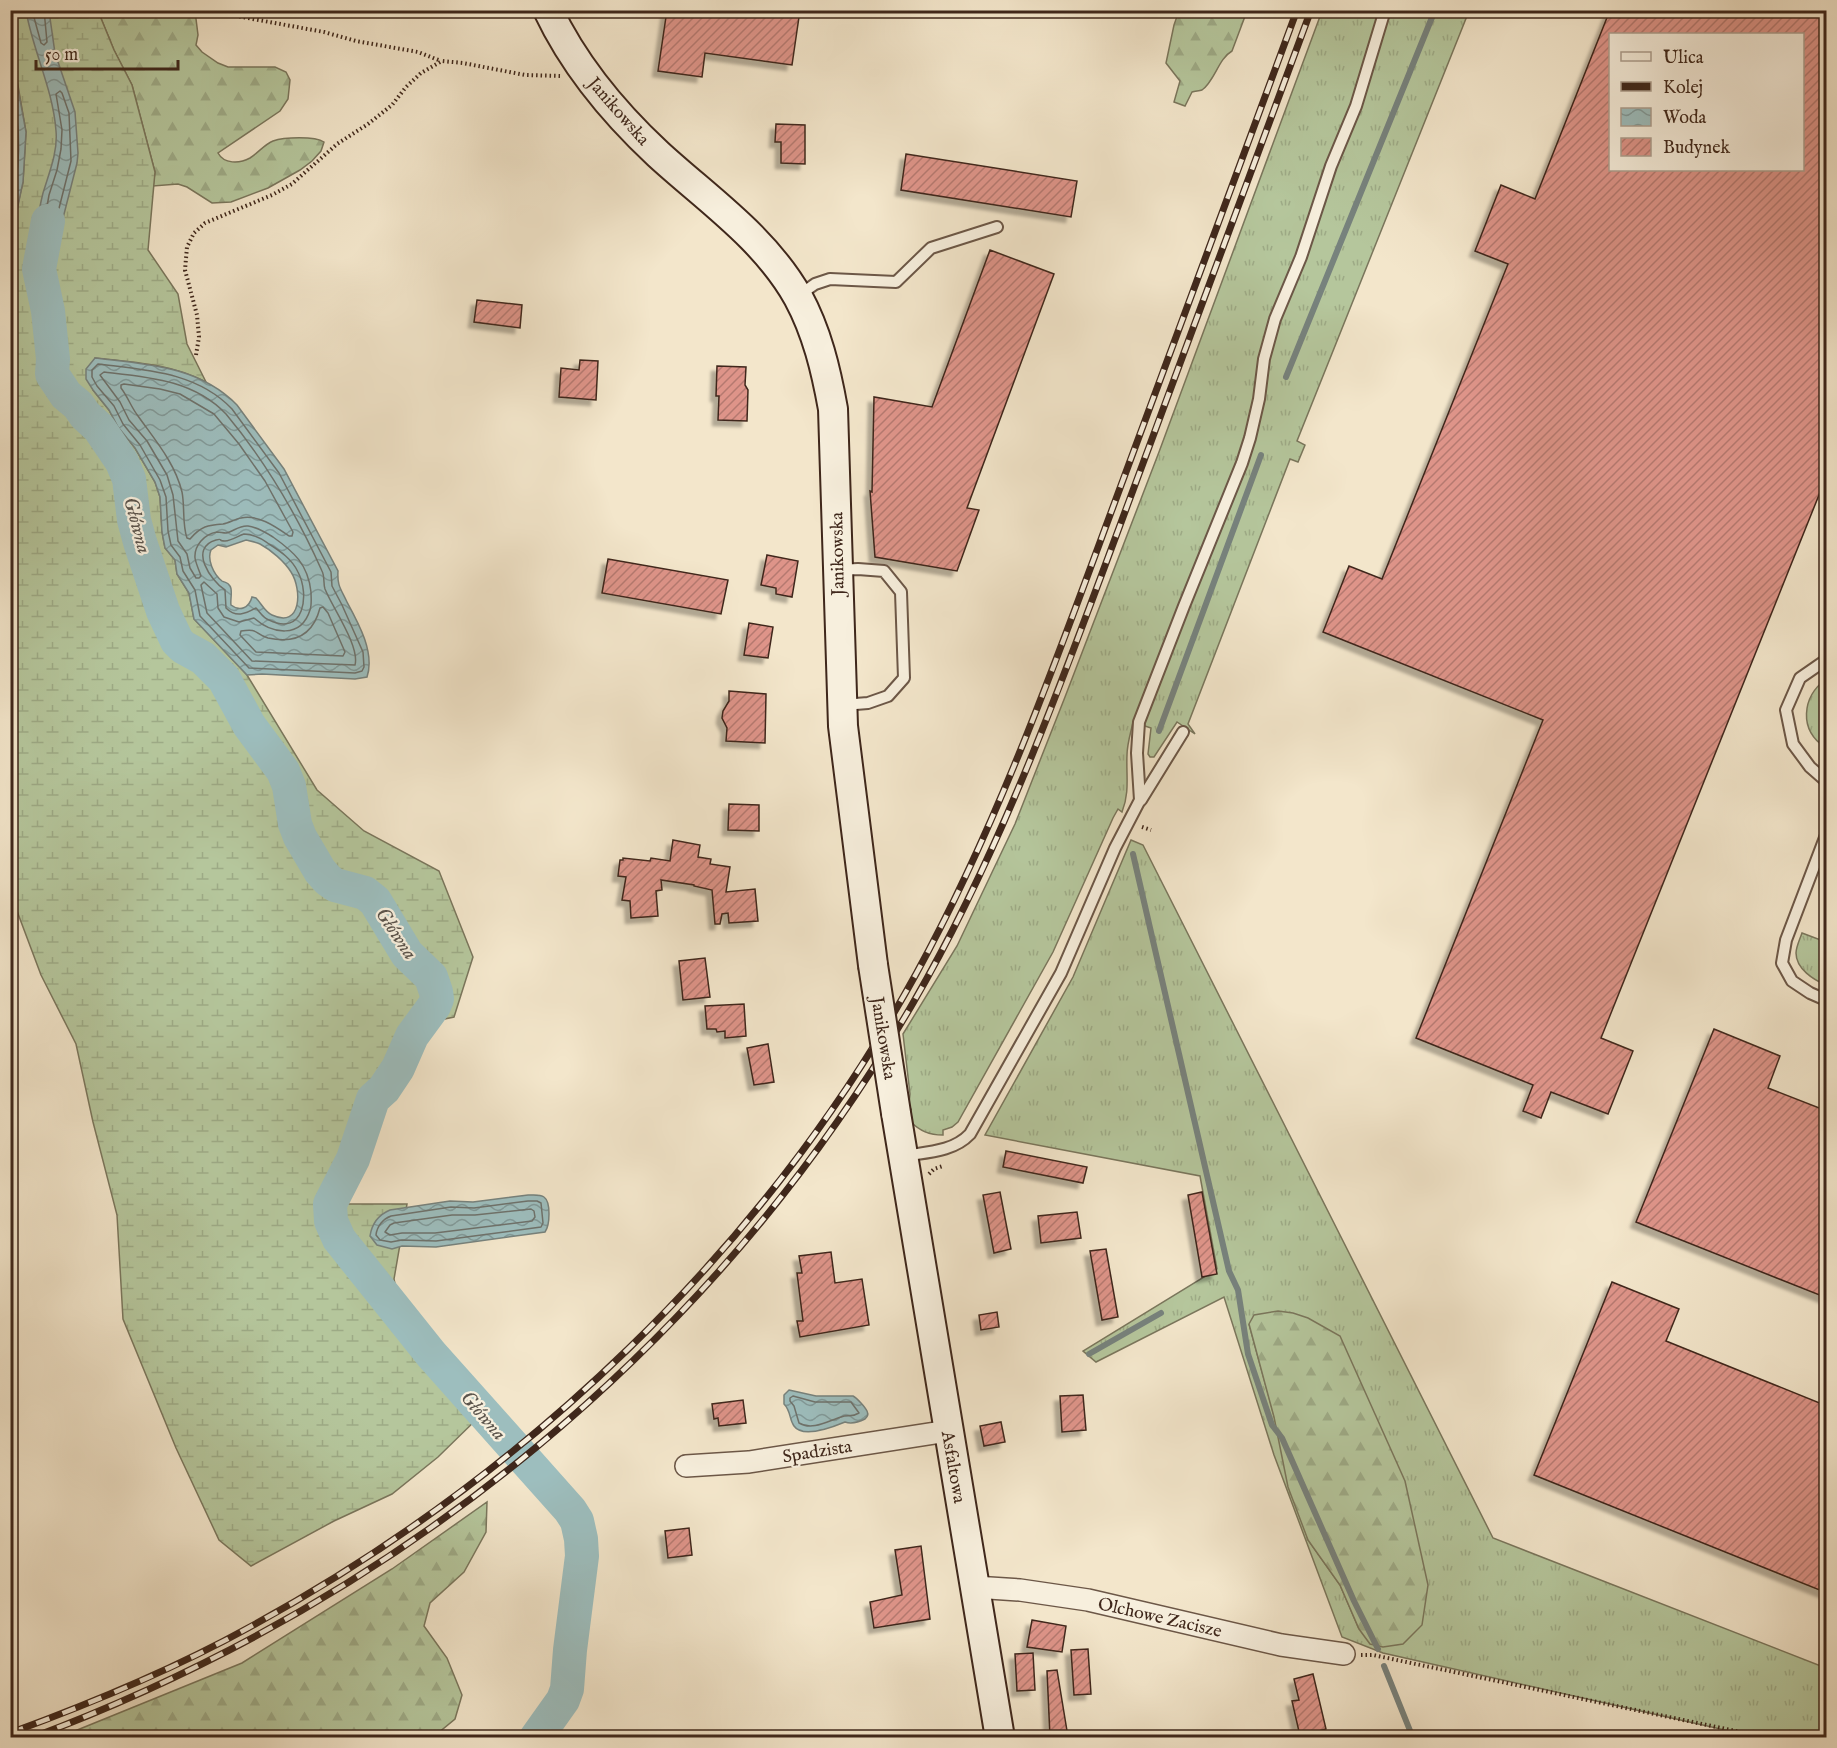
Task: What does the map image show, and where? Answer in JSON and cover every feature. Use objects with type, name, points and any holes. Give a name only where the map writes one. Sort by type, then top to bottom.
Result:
[{"type":"street","name":"Janikowska","points":[[548,10],[568,49],[609,105],[658,155],[735,220],[764,250],[798,296],[819,347],[827,376],[832,409],[844,738],[873,965],[909,1196]]},
{"type":"street","name":"Asfaltowa","points":[[909,1196],[999,1737]]},
{"type":"street","name":"Spadzista","points":[[686,1466],[749,1462],[948,1431]]},
{"type":"street","name":"Olchowe Zacisze","points":[[974,1587],[1020,1590],[1076,1598],[1281,1645],[1344,1654]]},
{"type":"lane","points":[[1140,800],[1137,753],[1139,722],[1242,463],[1257,409],[1264,359],[1275,319],[1301,257],[1331,166],[1356,106],[1385,10]]},
{"type":"lane","points":[[798,296],[815,284],[830,279],[896,282],[930,248],[997,226]]},
{"type":"lane","points":[[837,570],[884,571],[901,592],[902,603],[904,678],[888,696],[868,703],[842,705]]},
{"type":"lane","points":[[1827,660],[1800,678],[1786,710],[1793,744],[1810,767],[1827,781]]},
{"type":"lane","points":[[903,1156],[953,1146],[961,1143],[970,1134],[1061,973],[1115,848],[1140,800],[1183,732]]},
{"type":"lane","points":[[1827,835],[1786,940],[1782,963],[1792,981],[1810,993],[1827,1000]]},
{"type":"path","points":[[204,10],[418,52],[442,61],[525,75],[588,76]]},
{"type":"path","points":[[196,355],[199,337],[197,315],[185,270],[187,247],[194,233],[205,223],[272,195],[292,184],[337,144],[392,105],[421,73],[442,61]]},
{"type":"path","points":[[1344,1654],[1373,1655],[1769,1737]]},
{"type":"green space","points":[[12,10],[98,11],[132,85],[155,172],[148,250],[178,294],[187,344],[206,382],[166,368],[95,358],[93,390],[135,448],[155,482],[160,497],[165,548],[175,560],[177,574],[189,593],[194,619],[247,675],[317,790],[364,831],[439,871],[473,957],[454,1017],[430,1022],[378,1104],[341,1204],[407,1204],[394,1279],[404,1327],[482,1414],[438,1457],[392,1494],[334,1521],[251,1566],[219,1540],[176,1448],[123,1319],[117,1215],[76,1044],[41,975],[11,895],[10,239],[23,182],[26,132],[11,45]]},
{"type":"green space","points":[[98,11],[195,11],[198,35],[196,45],[218,63],[228,67],[275,67],[286,72],[290,80],[288,99],[280,111],[218,153],[224,159],[232,162],[246,160],[270,142],[292,138],[320,140],[324,142],[321,151],[300,170],[268,188],[231,202],[212,203],[178,184],[153,186],[155,172],[132,85]]},
{"type":"green space","points":[[1179,11],[1247,11],[1232,51],[1223,59],[1206,86],[1202,90],[1192,92],[1185,106],[1174,102],[1180,81],[1166,63]]},
{"type":"green space","points":[[1322,11],[1469,11],[1297,441],[1305,445],[1298,462],[1290,459],[1188,724],[1195,734],[1177,722],[1154,757],[1150,757],[1148,754],[1151,728],[1133,722],[1128,747],[1127,790],[1122,812],[1118,809],[1113,818],[1053,952],[958,1122],[943,1130],[943,1135],[925,1132],[911,1122],[903,1034],[957,946],[1015,824],[1159,452]]},
{"type":"green space","points":[[1826,679],[1826,748],[1811,732],[1806,714],[1812,695]]},
{"type":"green space","points":[[1131,840],[1143,845],[1493,1538],[1826,1668],[1826,1737],[1756,1737],[1383,1653],[1342,1637],[1274,1455],[1224,1297],[1096,1362],[1083,1351],[1217,1269],[1200,1176],[985,1135],[1073,977]],"holes":[[[1249,1324],[1359,1629],[1340,1585],[1308,1540]]]},
{"type":"green space","points":[[1802,933],[1826,942],[1826,985],[1811,977],[1799,964],[1796,951]]},
{"type":"green space","points":[[1278,1311],[1308,1318],[1340,1336],[1405,1481],[1428,1585],[1422,1625],[1403,1644],[1383,1647],[1370,1644],[1359,1629],[1340,1585],[1308,1540],[1288,1487],[1274,1417],[1249,1324],[1254,1315]]},
{"type":"green space","points":[[487,1502],[486,1532],[464,1572],[430,1603],[424,1626],[447,1658],[462,1695],[455,1719],[438,1733],[413,1734],[411,1738],[60,1737],[242,1663],[392,1569]]},
{"type":"water","points":[[26,11],[49,11],[55,53],[75,112],[77,163],[60,230],[51,255],[49,270],[31,266],[41,202],[54,155],[56,131],[51,100]]},
{"type":"water","points":[[10,45],[26,132],[23,182],[11,239]]},
{"type":"water","points":[[95,358],[171,369],[206,382],[237,405],[284,469],[338,571],[340,587],[365,639],[369,658],[367,677],[355,679],[247,675],[194,619],[189,593],[177,574],[175,560],[165,548],[160,497],[155,482],[135,448],[86,379],[86,369]],"holes":[[[246,540],[268,549],[281,560],[295,579],[297,605],[289,617],[282,618],[270,614],[256,598],[252,597],[244,608],[231,605],[231,588],[216,574],[210,562],[210,554],[211,550],[218,545],[226,547]]]},
{"type":"water","points":[[541,1195],[548,1204],[548,1224],[545,1232],[436,1247],[402,1246],[392,1249],[377,1245],[370,1236],[376,1220],[390,1210],[450,1201],[473,1202]]},
{"type":"water","points":[[789,1390],[816,1396],[853,1396],[865,1407],[868,1416],[852,1423],[845,1422],[818,1431],[804,1432],[794,1426],[784,1404],[784,1395]]},
{"type":"building","points":[[667,10],[800,10],[792,65],[705,53],[702,77],[658,71]]},
{"type":"building","points":[[1610,10],[1827,10],[1827,475],[1601,1038],[1633,1051],[1608,1114],[1551,1092],[1541,1118],[1523,1111],[1533,1085],[1416,1038],[1543,720],[1323,632],[1349,566],[1382,579],[1508,264],[1475,251],[1501,185],[1535,199]]},
{"type":"building","points":[[776,124],[805,125],[805,164],[781,163],[781,142],[775,142]]},
{"type":"building","points":[[906,154],[1077,181],[1071,217],[901,190]]},
{"type":"building","points":[[990,250],[1054,274],[967,508],[979,510],[957,571],[875,557],[870,491],[872,492],[874,397],[932,407]]},
{"type":"building","points":[[477,300],[522,305],[520,328],[474,322]]},
{"type":"building","points":[[580,360],[598,361],[596,400],[559,397],[561,368],[579,370]]},
{"type":"building","points":[[717,366],[746,367],[747,421],[718,420]]},
{"type":"building","points":[[767,555],[798,561],[792,597],[776,594],[776,588],[761,585]]},
{"type":"building","points":[[608,559],[728,580],[721,614],[602,593]]},
{"type":"building","points":[[749,623],[773,627],[768,658],[744,655]]},
{"type":"building","points":[[729,691],[766,694],[765,743],[726,741],[727,728],[722,718],[729,701]]},
{"type":"building","points":[[729,804],[759,805],[759,831],[728,830]]},
{"type":"building","points":[[673,840],[700,845],[698,857],[711,859],[710,864],[730,867],[726,892],[755,889],[758,921],[729,923],[728,913],[722,914],[720,924],[715,924],[712,890],[661,880],[662,890],[656,891],[658,916],[631,918],[630,901],[622,900],[626,877],[618,876],[620,860],[623,858],[650,861],[651,858],[670,861]]},
{"type":"building","points":[[705,958],[710,997],[683,1000],[679,961]]},
{"type":"building","points":[[744,1004],[746,1036],[725,1038],[725,1031],[717,1032],[716,1029],[707,1029],[705,1006]]},
{"type":"building","points":[[1714,1029],[1780,1056],[1768,1088],[1827,1111],[1827,1298],[1636,1222]]},
{"type":"building","points":[[768,1044],[774,1082],[754,1085],[747,1048]]},
{"type":"building","points":[[1006,1151],[1087,1167],[1083,1183],[1003,1167]]},
{"type":"building","points":[[1000,1192],[1011,1249],[994,1253],[983,1195]]},
{"type":"building","points":[[1202,1192],[1217,1274],[1202,1277],[1188,1195]]},
{"type":"building","points":[[1077,1212],[1081,1238],[1041,1243],[1038,1216]]},
{"type":"building","points":[[1106,1249],[1118,1317],[1102,1320],[1090,1251]]},
{"type":"building","points":[[831,1252],[835,1283],[862,1279],[869,1325],[800,1337],[797,1321],[803,1321],[797,1273],[802,1273],[799,1256]]},
{"type":"building","points":[[1612,1282],[1679,1309],[1666,1341],[1827,1406],[1827,1593],[1534,1475]]},
{"type":"building","points":[[997,1312],[999,1327],[981,1330],[979,1315]]},
{"type":"building","points":[[1083,1395],[1086,1430],[1062,1432],[1060,1396]]},
{"type":"building","points":[[743,1400],[746,1423],[719,1426],[718,1418],[714,1419],[712,1404]]},
{"type":"building","points":[[1001,1422],[1005,1442],[984,1446],[980,1426]]},
{"type":"building","points":[[689,1528],[692,1555],[668,1558],[665,1531]]},
{"type":"building","points":[[921,1546],[930,1619],[874,1628],[870,1602],[902,1595],[895,1550]]},
{"type":"building","points":[[1032,1620],[1066,1626],[1062,1652],[1027,1647]]},
{"type":"building","points":[[1088,1649],[1091,1694],[1074,1695],[1071,1650]]},
{"type":"building","points":[[1033,1653],[1035,1690],[1017,1691],[1015,1654]]},
{"type":"building","points":[[1057,1670],[1068,1737],[1050,1737],[1047,1671]]},
{"type":"building","points":[[1313,1674],[1326,1729],[1300,1736],[1292,1701],[1299,1700],[1294,1679]]},
{"type":"waterway","points":[[1286,377],[1435,10]]},
{"type":"waterway","name":"Główna","points":[[48,221],[39,269],[48,311],[53,359],[52,374],[66,395],[99,428],[122,462],[129,479],[134,520],[140,542],[163,611],[177,641],[203,658],[224,679],[249,725],[283,771],[289,786],[295,824],[320,871],[335,885],[365,893],[375,901],[407,954],[431,977],[436,992],[437,999],[434,1006],[412,1036],[398,1068],[384,1089],[373,1099],[353,1159],[330,1204],[331,1221],[339,1239],[431,1354],[570,1510],[577,1521],[582,1556],[567,1689],[563,1700],[536,1738]]},
{"type":"waterway","points":[[1159,731],[1261,455]]},
{"type":"waterway","points":[[1133,854],[1229,1271],[1238,1290],[1248,1354],[1272,1425],[1282,1438],[1354,1601],[1378,1649]]},
{"type":"waterway","points":[[1089,1354],[1161,1313]]},
{"type":"waterway","points":[[1384,1666],[1413,1738]]},
{"type":"railway","points":[[10,1733],[131,1685],[248,1628],[350,1568],[447,1501],[541,1428],[628,1349],[711,1263],[786,1172],[855,1075],[916,974],[973,861],[1023,745],[1069,626],[1297,10]]},
{"type":"railway","points":[[31,1738],[167,1681],[297,1613],[421,1535],[536,1447],[644,1350],[743,1243],[833,1127],[913,1003],[944,946],[1001,829],[1096,588],[1311,10]]}]
